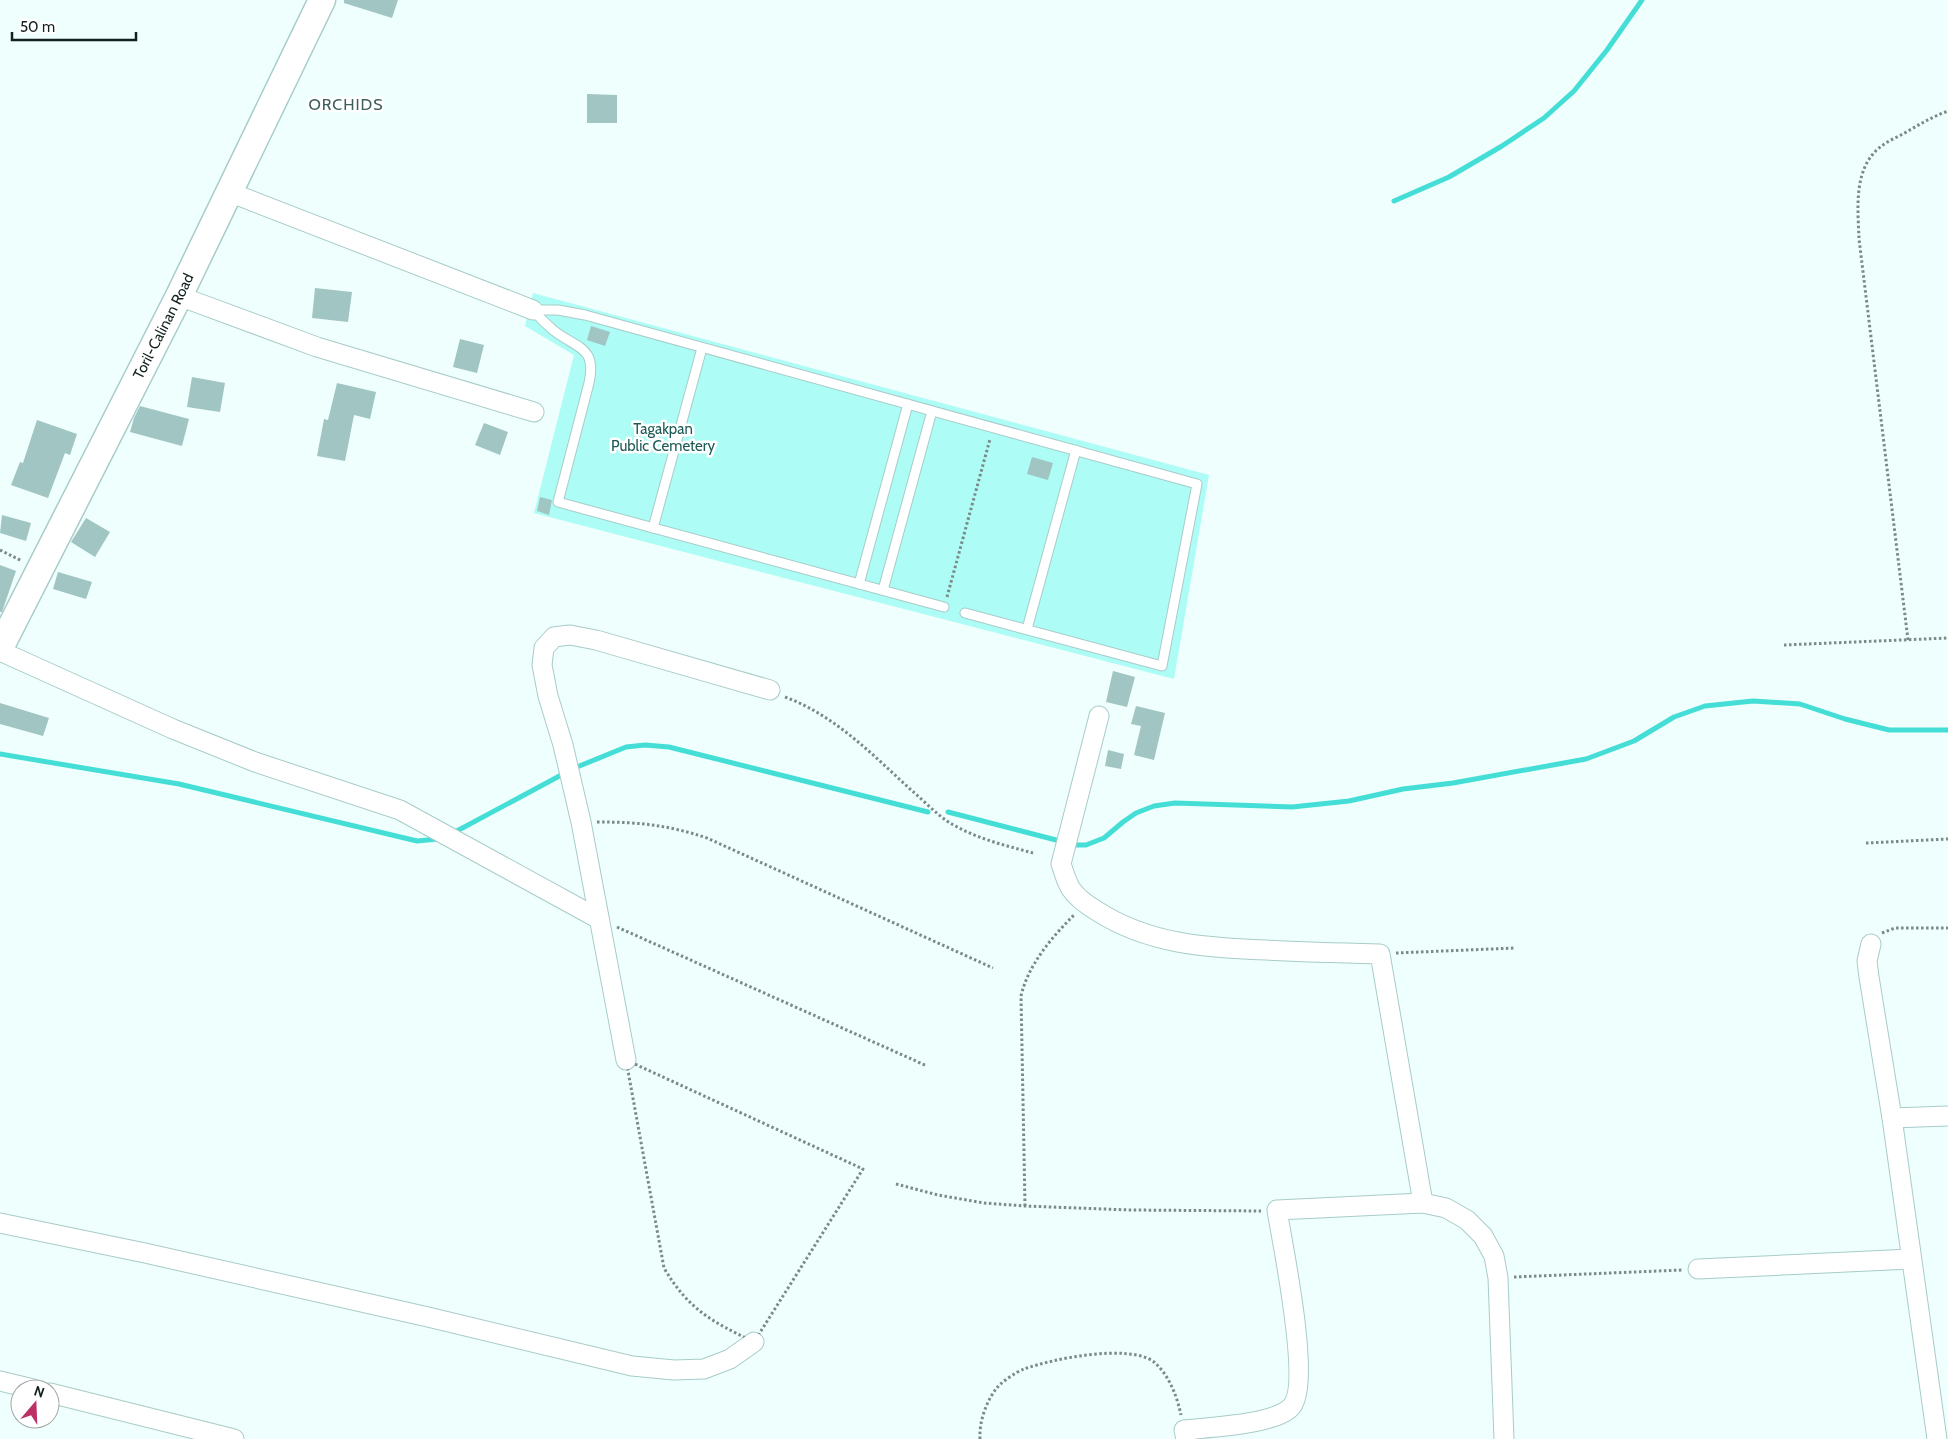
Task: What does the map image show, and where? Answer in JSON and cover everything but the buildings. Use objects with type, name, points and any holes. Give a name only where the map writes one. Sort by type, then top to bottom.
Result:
[{"type":"main road","name":"Toril-Calinan Road","points":[[0,650],[179,296],[322,0]]},
{"type":"street","points":[[229,192],[533,310]]},
{"type":"street","points":[[179,296],[317,346],[534,412]]},
{"type":"street","points":[[626,1060],[581,822],[563,746],[548,696],[542,665],[544,648],[554,637],[570,635],[596,640],[770,690]]},
{"type":"street","points":[[0,650],[173,729],[255,762],[400,810],[440,830],[490,860],[599,919]]},
{"type":"street","points":[[1099,716],[1061,864],[1071,890],[1085,904],[1108,918],[1139,931],[1169,940],[1208,948],[1380,954],[1423,1203]]},
{"type":"street","points":[[1870,944],[1867,961],[1869,977],[1892,1118],[1937,1439]]},
{"type":"street","points":[[1892,1118],[1948,1116]]},
{"type":"street","points":[[1185,1434],[1252,1422],[1279,1415],[1291,1408],[1298,1394],[1299,1354],[1277,1210],[1423,1203],[1446,1208],[1467,1220],[1483,1236],[1494,1256],[1498,1278],[1504,1439]]},
{"type":"street","points":[[0,1223],[145,1253],[428,1317],[632,1366],[674,1370],[704,1369],[730,1359],[754,1342]]},
{"type":"street","points":[[1698,1269],[1912,1259]]},
{"type":"street","points":[[60,1396],[234,1439]]},
{"type":"lane","points":[[533,310],[571,312],[1197,484],[1162,666],[965,613]]},
{"type":"lane","points":[[533,310],[553,330],[588,353],[591,361],[589,383],[558,502],[944,607]]},
{"type":"lane","points":[[653,528],[702,348]]},
{"type":"lane","points":[[859,584],[908,404]]},
{"type":"lane","points":[[883,590],[932,411]]},
{"type":"lane","points":[[1027,629],[1076,450]]},
{"type":"path","points":[[1908,640],[1859,240],[1858,202],[1861,178],[1867,161],[1880,147],[1931,118],[1948,111]]},
{"type":"path","points":[[944,607],[994,428]]},
{"type":"path","points":[[1784,645],[1948,638]]},
{"type":"path","points":[[770,690],[813,710],[848,735],[947,821],[966,831],[1033,853]]},
{"type":"path","points":[[581,822],[649,823],[707,838],[993,968]]},
{"type":"path","points":[[1866,843],[1948,838]]},
{"type":"path","points":[[1025,1206],[1021,996],[1024,983],[1031,969],[1058,931],[1085,904]]},
{"type":"path","points":[[599,919],[927,1066]]},
{"type":"path","points":[[1870,944],[1880,934],[1895,928],[1948,928]]},
{"type":"path","points":[[1380,954],[1515,948]]},
{"type":"path","points":[[626,1060],[863,1169],[754,1342],[721,1326],[694,1309],[675,1287],[664,1268],[626,1060]]},
{"type":"path","points":[[896,1184],[938,1195],[984,1203],[1025,1206],[1130,1210],[1277,1210]]},
{"type":"path","points":[[1498,1278],[1698,1269]]},
{"type":"path","points":[[980,1439],[984,1411],[997,1388],[1022,1370],[1056,1360],[1112,1352],[1138,1354],[1153,1362],[1166,1377],[1177,1397],[1185,1434]]},
{"type":"green space","name":"Tagakpan Public Cemetery","points":[[533,293],[1209,475],[1174,679],[534,513],[574,355],[525,326]]},
{"type":"waterway","points":[[1394,201],[1449,177],[1502,146],[1544,118],[1574,91],[1607,50],[1642,0]]},
{"type":"waterway","points":[[1074,845],[1086,845],[1104,838],[1136,813],[1154,806],[1175,803],[1292,807],[1349,801],[1403,789],[1453,783],[1586,759],[1634,741],[1674,717],[1705,706],[1753,701],[1800,704],[1845,719],[1889,730],[1948,730]]},
{"type":"waterway","points":[[577,767],[626,747],[645,745],[669,747],[928,812]]},
{"type":"waterway","points":[[0,754],[179,784],[417,841],[438,839]]},
{"type":"waterway","points":[[455,832],[565,773]]},
{"type":"waterway","points":[[948,812],[1056,840]]},
{"type":"district","name":"ORCHIDS","points":[[346,104]]}]
